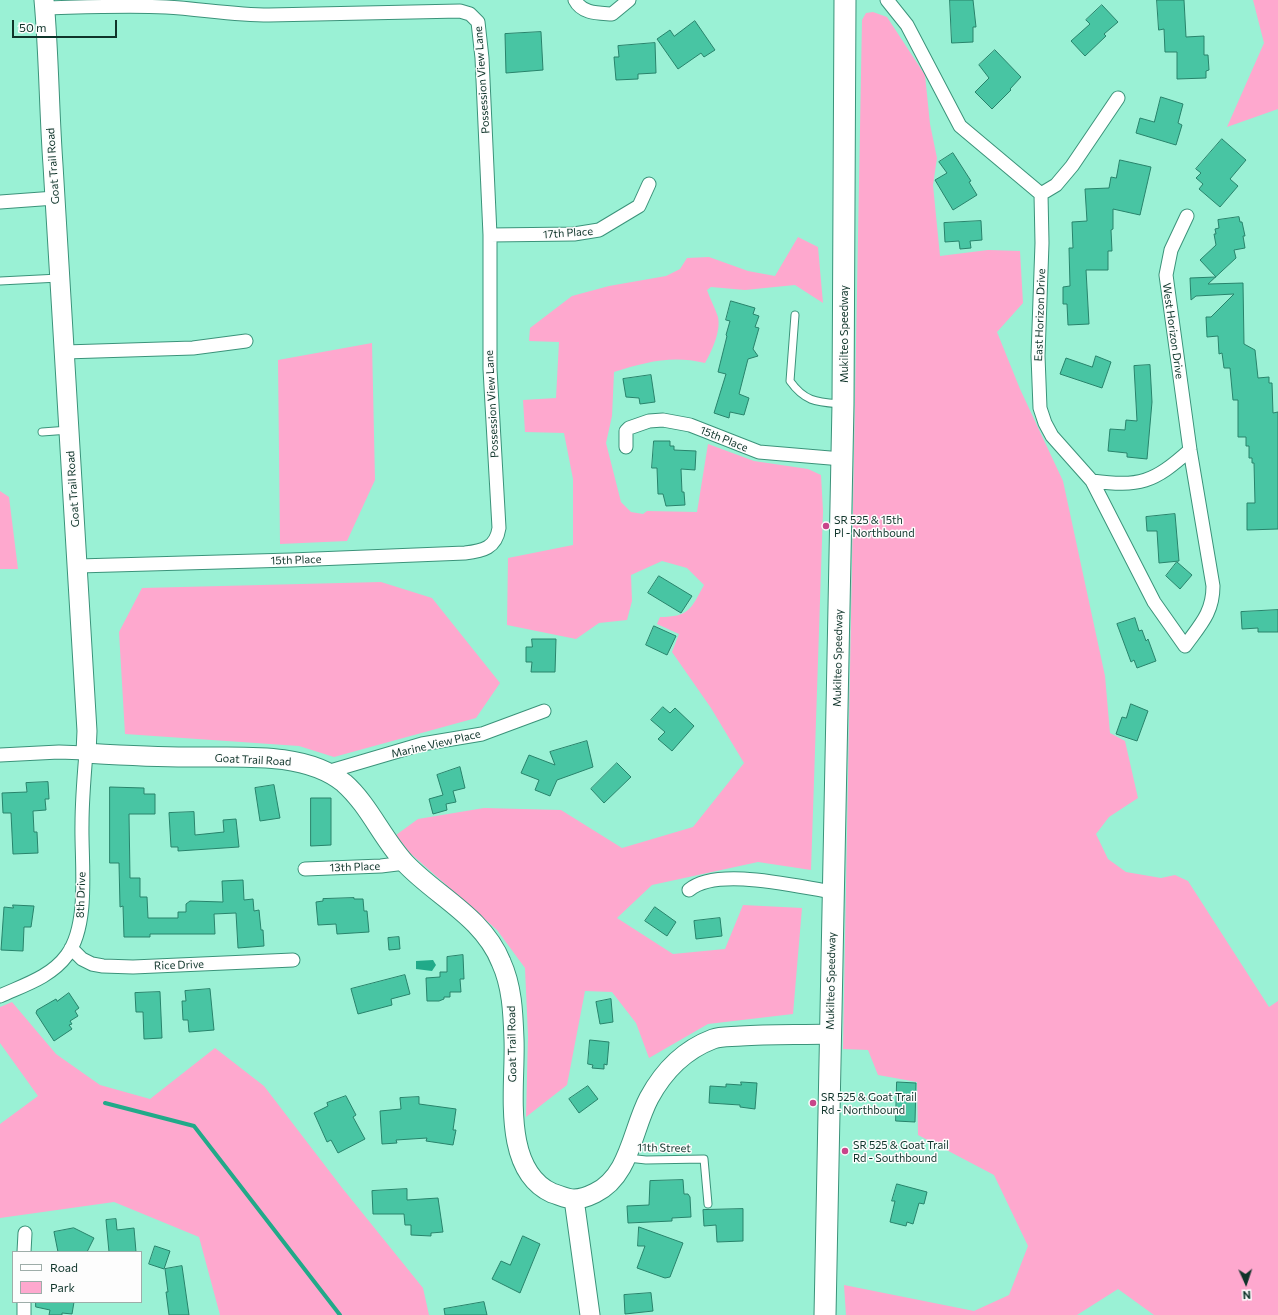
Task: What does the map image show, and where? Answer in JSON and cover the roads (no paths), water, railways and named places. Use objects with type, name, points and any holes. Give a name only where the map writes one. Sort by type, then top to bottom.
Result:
[{"type":"main road","name":"Mukilteo Speedway","points":[[825,1315],[843,404],[845,0]]},
{"type":"street","points":[[575,0],[577,4],[589,12],[612,14],[629,0]]},
{"type":"street","points":[[891,1],[907,25],[960,126],[1041,194],[1056,185],[1072,166],[1118,98]]},
{"type":"street","name":"Goat Trail Road","points":[[44,4],[48,106],[61,278],[64,352],[78,566],[87,732],[86,754],[280,760],[314,766],[344,783],[356,796],[405,863],[474,923],[485,935],[501,960],[509,983],[513,1012],[514,1043],[512,1096],[514,1125],[521,1153],[526,1167],[541,1186],[549,1191],[574,1199]]},
{"type":"street","name":"Possession View Lane","points":[[44,4],[166,7],[239,15],[448,10],[460,11],[474,17],[480,27],[490,235],[490,369],[499,528]]},
{"type":"street","name":"17th Place","points":[[490,235],[574,234],[599,230],[639,206],[649,184]]},
{"type":"street","name":"East Horizon Drive","points":[[1041,194],[1042,243],[1038,356],[1040,408],[1045,423],[1052,436],[1092,481],[1154,602],[1185,646]]},
{"type":"street","points":[[0,202],[55,198]]},
{"type":"street","name":"West Horizon Drive","points":[[1185,646],[1210,611],[1213,600],[1213,586],[1190,450],[1166,274],[1170,250],[1187,216]]},
{"type":"street","points":[[64,352],[193,348],[246,341]]},
{"type":"street","name":"15th Place","points":[[626,448],[626,431],[629,428],[649,421],[663,420],[690,425],[759,452],[842,460]]},
{"type":"street","points":[[1092,481],[1118,485],[1147,481],[1169,468],[1190,450]]},
{"type":"street","name":"15th Place","points":[[78,566],[291,560],[480,552],[490,548],[498,536],[499,528]]},
{"type":"street","name":"Marine View Place","points":[[327,772],[422,744],[482,734],[544,711]]},
{"type":"street","points":[[0,755],[59,752],[86,754]]},
{"type":"street","name":"8th Drive","points":[[0,996],[44,975],[57,966],[71,948],[80,924],[82,824],[86,754]]},
{"type":"street","name":"13th Place","points":[[305,869],[381,866],[405,863]]},
{"type":"street","points":[[689,890],[695,885],[712,880],[744,878],[833,892]]},
{"type":"street","name":"Rice Drive","points":[[71,948],[82,960],[103,966],[133,967],[293,960]]},
{"type":"street","points":[[590,1315],[574,1199],[586,1197],[605,1187],[621,1169],[648,1100],[666,1072],[684,1054],[715,1038],[759,1035],[830,1034]]},
{"type":"street","points":[[24,1251],[25,1233]]},
{"type":"street","points":[[24,1303],[24,1315]]},
{"type":"lane","points":[[0,280],[61,278]]},
{"type":"lane","points":[[794,315],[790,382],[799,394],[808,398],[821,402],[843,404]]},
{"type":"lane","points":[[42,432],[69,430]]},
{"type":"lane","name":"11th Street","points":[[625,1157],[646,1160],[704,1159],[708,1204]]},
{"type":"waterway","points":[[105,1103],[194,1126],[340,1315]]},
{"type":"place","name":"SR 525 & 15th Pl - Northbound","points":[[826,526]]},
{"type":"place","name":"SR 525 & Goat Trail Rd - Northbound","points":[[813,1103]]},
{"type":"place","name":"SR 525 & Goat Trail Rd - Southbound","points":[[845,1151]]}]
